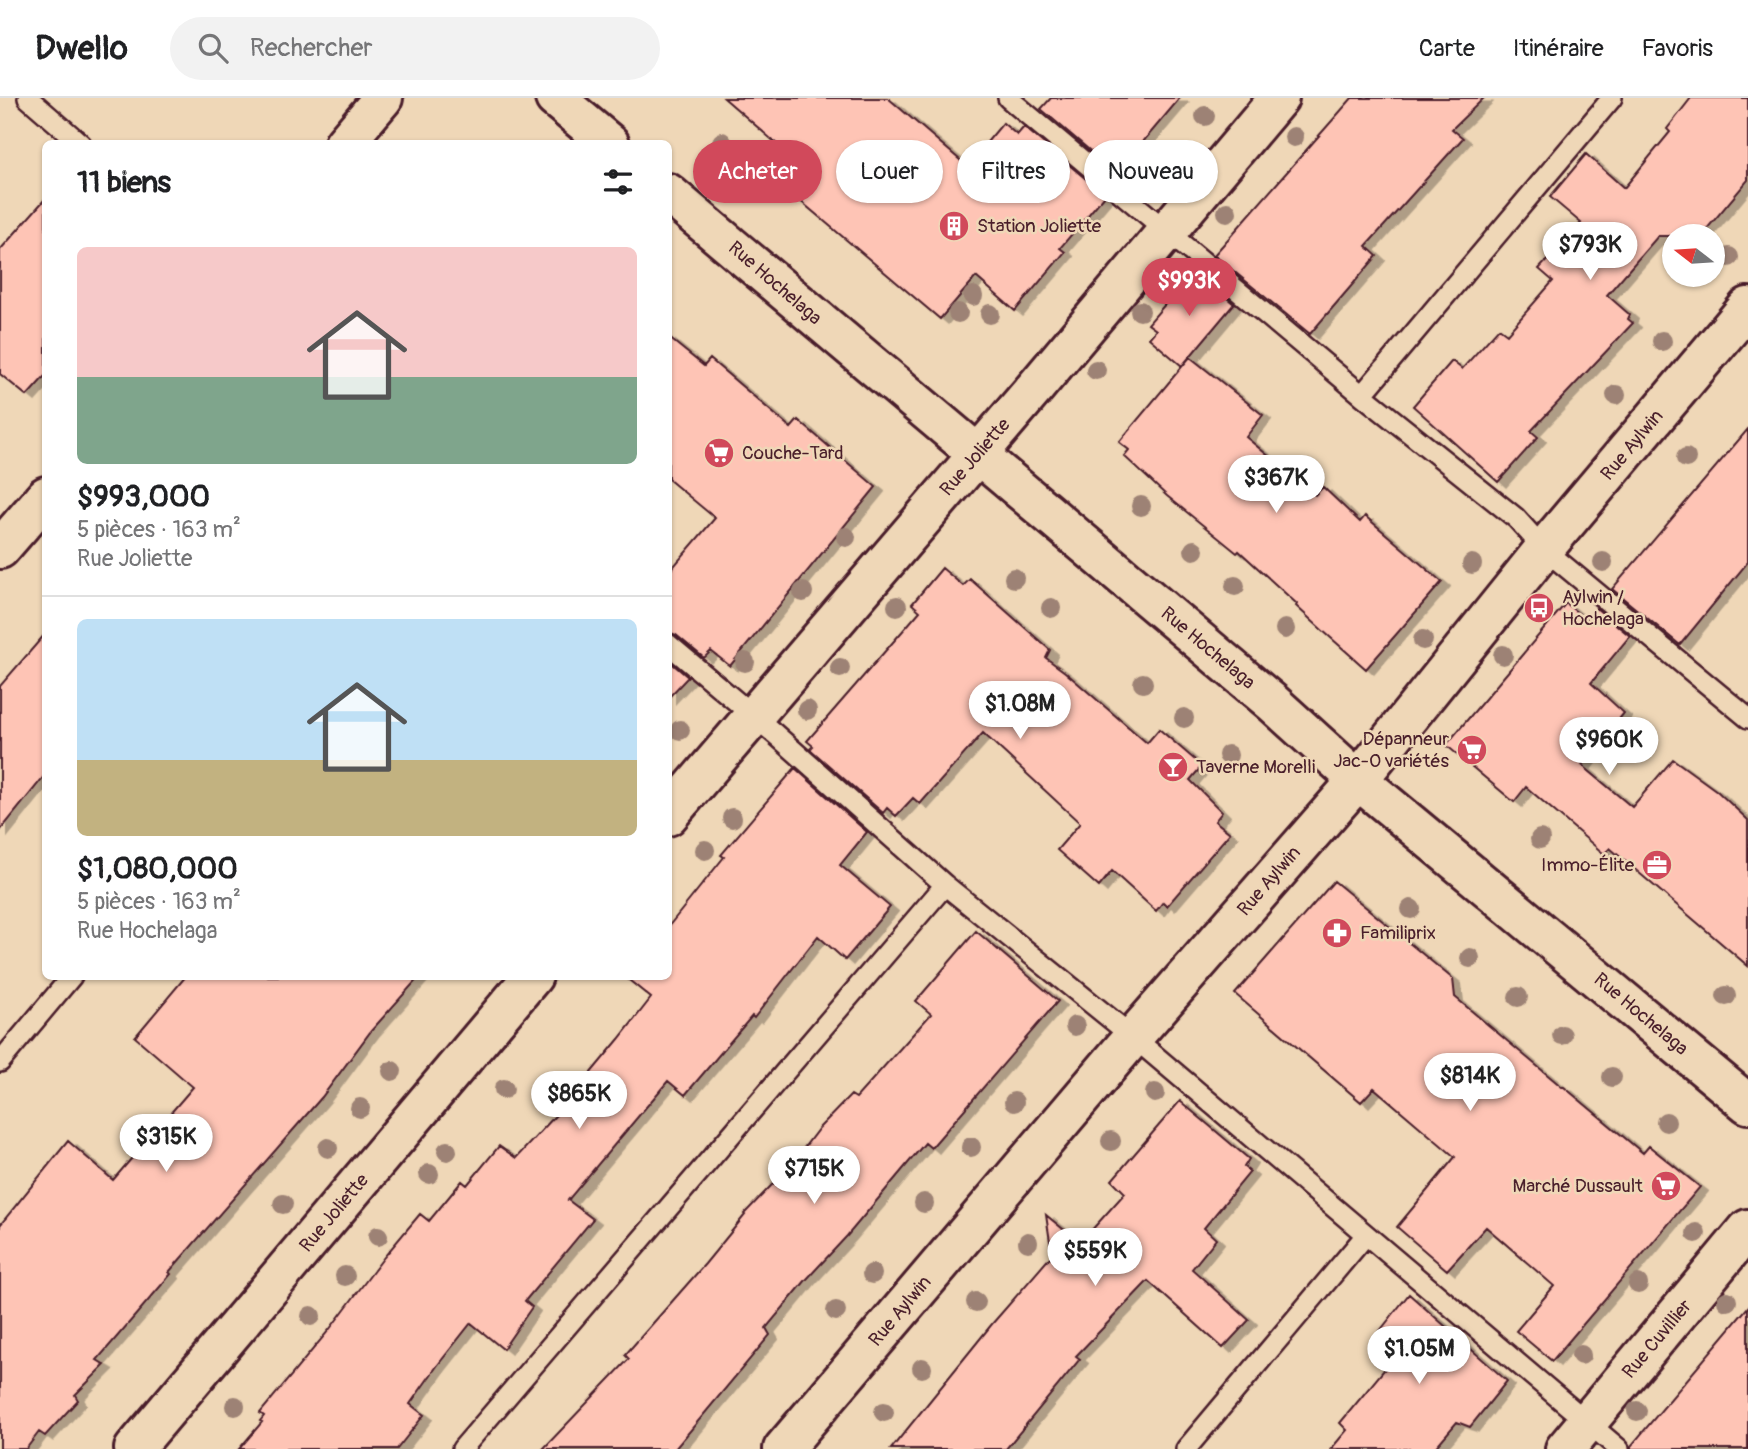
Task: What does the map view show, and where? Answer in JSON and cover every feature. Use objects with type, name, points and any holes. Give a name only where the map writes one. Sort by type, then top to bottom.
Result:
[{"type":"street","points":[[347,140],[383,98]]},
{"type":"street","points":[[555,98],[605,140]]},
{"type":"street","name":"Rue Joliette","points":[[672,811],[1279,98]]},
{"type":"street","name":"Rue Hochelaga","points":[[672,196],[1273,703],[1358,780],[1748,1104]]},
{"type":"street","name":"Rue Aylwin","points":[[783,1449],[1133,1037],[1358,780],[1544,549],[1748,307]]},
{"type":"street","points":[[0,549],[42,501]]},
{"type":"street","name":"Rue Joliette","points":[[134,1449],[530,980]]},
{"type":"street","name":"Rue Cuvillier","points":[[1576,1436],[1748,1229]]},
{"type":"lane","points":[[29,98],[76,140]]},
{"type":"lane","points":[[1008,98],[1362,395],[1516,518],[1544,549],[1748,718]]},
{"type":"lane","points":[[1362,395],[1612,98]]},
{"type":"lane","points":[[672,646],[945,885],[1133,1037],[1366,1236],[1576,1436],[1619,1449]]},
{"type":"lane","points":[[462,1449],[945,885]]},
{"type":"lane","points":[[0,1062],[69,980]]},
{"type":"lane","points":[[1186,1449],[1366,1236]]},
{"type":"building","name":"Station Joliette","points":[[724,98],[888,98],[937,140],[836,140],[836,203],[943,203],[943,145],[957,157],[957,203],[1070,203],[1070,166],[1084,177],[1084,203],[1098,203],[1060,248],[1065,252],[1015,311],[976,277],[940,319],[803,203],[822,203],[822,140],[772,140]]},
{"type":"building","points":[[1051,98],[1180,98],[1145,140],[1084,140],[1084,146],[1041,109]]},
{"type":"building","points":[[1352,98],[1484,98],[1452,129],[1463,138],[1366,246],[1377,256],[1310,334],[1214,255]]},
{"type":"building","points":[[1691,98],[1748,98],[1748,180],[1711,224],[1662,224],[1662,236],[1658,236],[1607,295],[1630,315],[1628,319],[1633,323],[1531,431],[1538,437],[1498,482],[1413,406],[1452,361],[1462,369],[1499,328],[1507,334],[1553,281],[1539,269],[1581,223],[1550,197],[1586,154],[1624,188],[1670,132],[1667,129]]},
{"type":"building","name":"Station Joliette","points":[[1003,123],[1017,135],[1024,127],[1039,140],[989,140]]},
{"type":"building","points":[[42,203],[42,379],[27,396],[0,374],[0,250]]},
{"type":"building","points":[[1198,273],[1234,304],[1182,366],[1149,338],[1156,330],[1148,324],[1191,274],[1194,277]]},
{"type":"building","points":[[672,340],[704,366],[710,359],[791,428],[798,420],[876,487],[730,666],[711,651],[704,658],[672,634],[672,568],[715,518],[672,482]]},
{"type":"building","points":[[1190,357],[1263,415],[1246,437],[1315,495],[1323,487],[1360,522],[1365,516],[1442,582],[1366,669],[1239,551],[1237,553],[1167,496],[1124,456],[1129,450],[1119,442]]},
{"type":"building","points":[[1748,429],[1748,562],[1680,645],[1612,589]]},
{"type":"building","points":[[942,568],[963,586],[970,579],[1050,650],[1046,658],[1147,743],[1159,729],[1202,766],[1190,780],[1222,812],[1215,821],[1230,833],[1167,906],[1163,902],[1156,911],[1112,871],[1099,887],[1057,850],[1080,823],[983,733],[920,804],[913,798],[896,816],[887,808],[883,813],[810,749],[813,746],[807,741],[920,611],[912,604]]},
{"type":"building","points":[[1566,603],[1586,620],[1596,608],[1630,636],[1591,683],[1624,713],[1582,765],[1632,807],[1673,759],[1717,791],[1748,820],[1748,966],[1610,848],[1604,854],[1526,787],[1514,802],[1446,745]]},
{"type":"building","points":[[42,638],[42,779],[0,831],[0,686]]},
{"type":"building","points":[[672,663],[688,677],[672,694]]},
{"type":"building","points":[[795,768],[867,832],[840,865],[890,907],[845,960],[818,936],[754,1018],[752,1016],[685,1095],[668,1081],[568,1200],[593,1219],[525,1301],[532,1307],[503,1349],[471,1323],[410,1404],[424,1415],[397,1449],[239,1449],[262,1422],[260,1421],[264,1416],[260,1413],[420,1214],[429,1221],[462,1181],[467,1185],[499,1146],[516,1158],[555,1116],[651,998],[629,980],[672,980],[672,922],[724,857],[721,855]]},
{"type":"building","points":[[1334,881],[1453,979],[1455,997],[1562,1087],[1643,1153],[1649,1146],[1700,1187],[1552,1361],[1516,1331],[1554,1286],[1486,1227],[1447,1270],[1397,1227],[1455,1157],[1374,1088],[1361,1102],[1235,994]]},
{"type":"building","points":[[976,931],[1058,1001],[931,1148],[925,1143],[806,1280],[766,1328],[770,1335],[675,1449],[543,1449],[629,1359],[625,1355],[705,1264],[744,1214],[790,1166],[819,1128],[851,1095],[856,1098],[931,1014],[916,1001]]},
{"type":"building","points":[[183,980],[416,980],[371,1031],[322,1097],[169,1272],[171,1274],[97,1360],[105,1365],[75,1395],[78,1400],[45,1436],[39,1432],[26,1449],[0,1449],[0,1225],[68,1141],[113,1180],[193,1087],[135,1037]]},
{"type":"building","points":[[1180,1101],[1249,1159],[1244,1167],[1250,1172],[1204,1228],[1216,1239],[1192,1269],[1249,1320],[1223,1348],[1148,1281],[1076,1356],[1080,1359],[1006,1449],[891,1449],[992,1324],[1052,1255],[1046,1215],[1080,1243],[1125,1193],[1112,1180]]},
{"type":"building","points":[[1409,1294],[1507,1381],[1470,1427],[1457,1422],[1434,1449],[1331,1449],[1347,1430],[1340,1423],[1389,1364],[1378,1355],[1383,1350],[1372,1341]]},
{"type":"building","points":[[1748,1307],[1748,1449],[1631,1449],[1631,1446]]},
{"type":"place","name":"Station Joliette","points":[[954,226]]},
{"type":"place","name":"Couche-Tard","points":[[719,453]]},
{"type":"place","name":"Aylwin / Hochelaga","points":[[1539,608]]},
{"type":"place","name":"Dépanneur Jac-O variétés","points":[[1472,750]]},
{"type":"place","name":"Taverne Morelli","points":[[1173,767]]},
{"type":"place","name":"Immo-Élite","points":[[1657,865]]},
{"type":"place","name":"Familiprix","points":[[1337,933]]},
{"type":"place","name":"Marché Dussault","points":[[1666,1186]]}]
